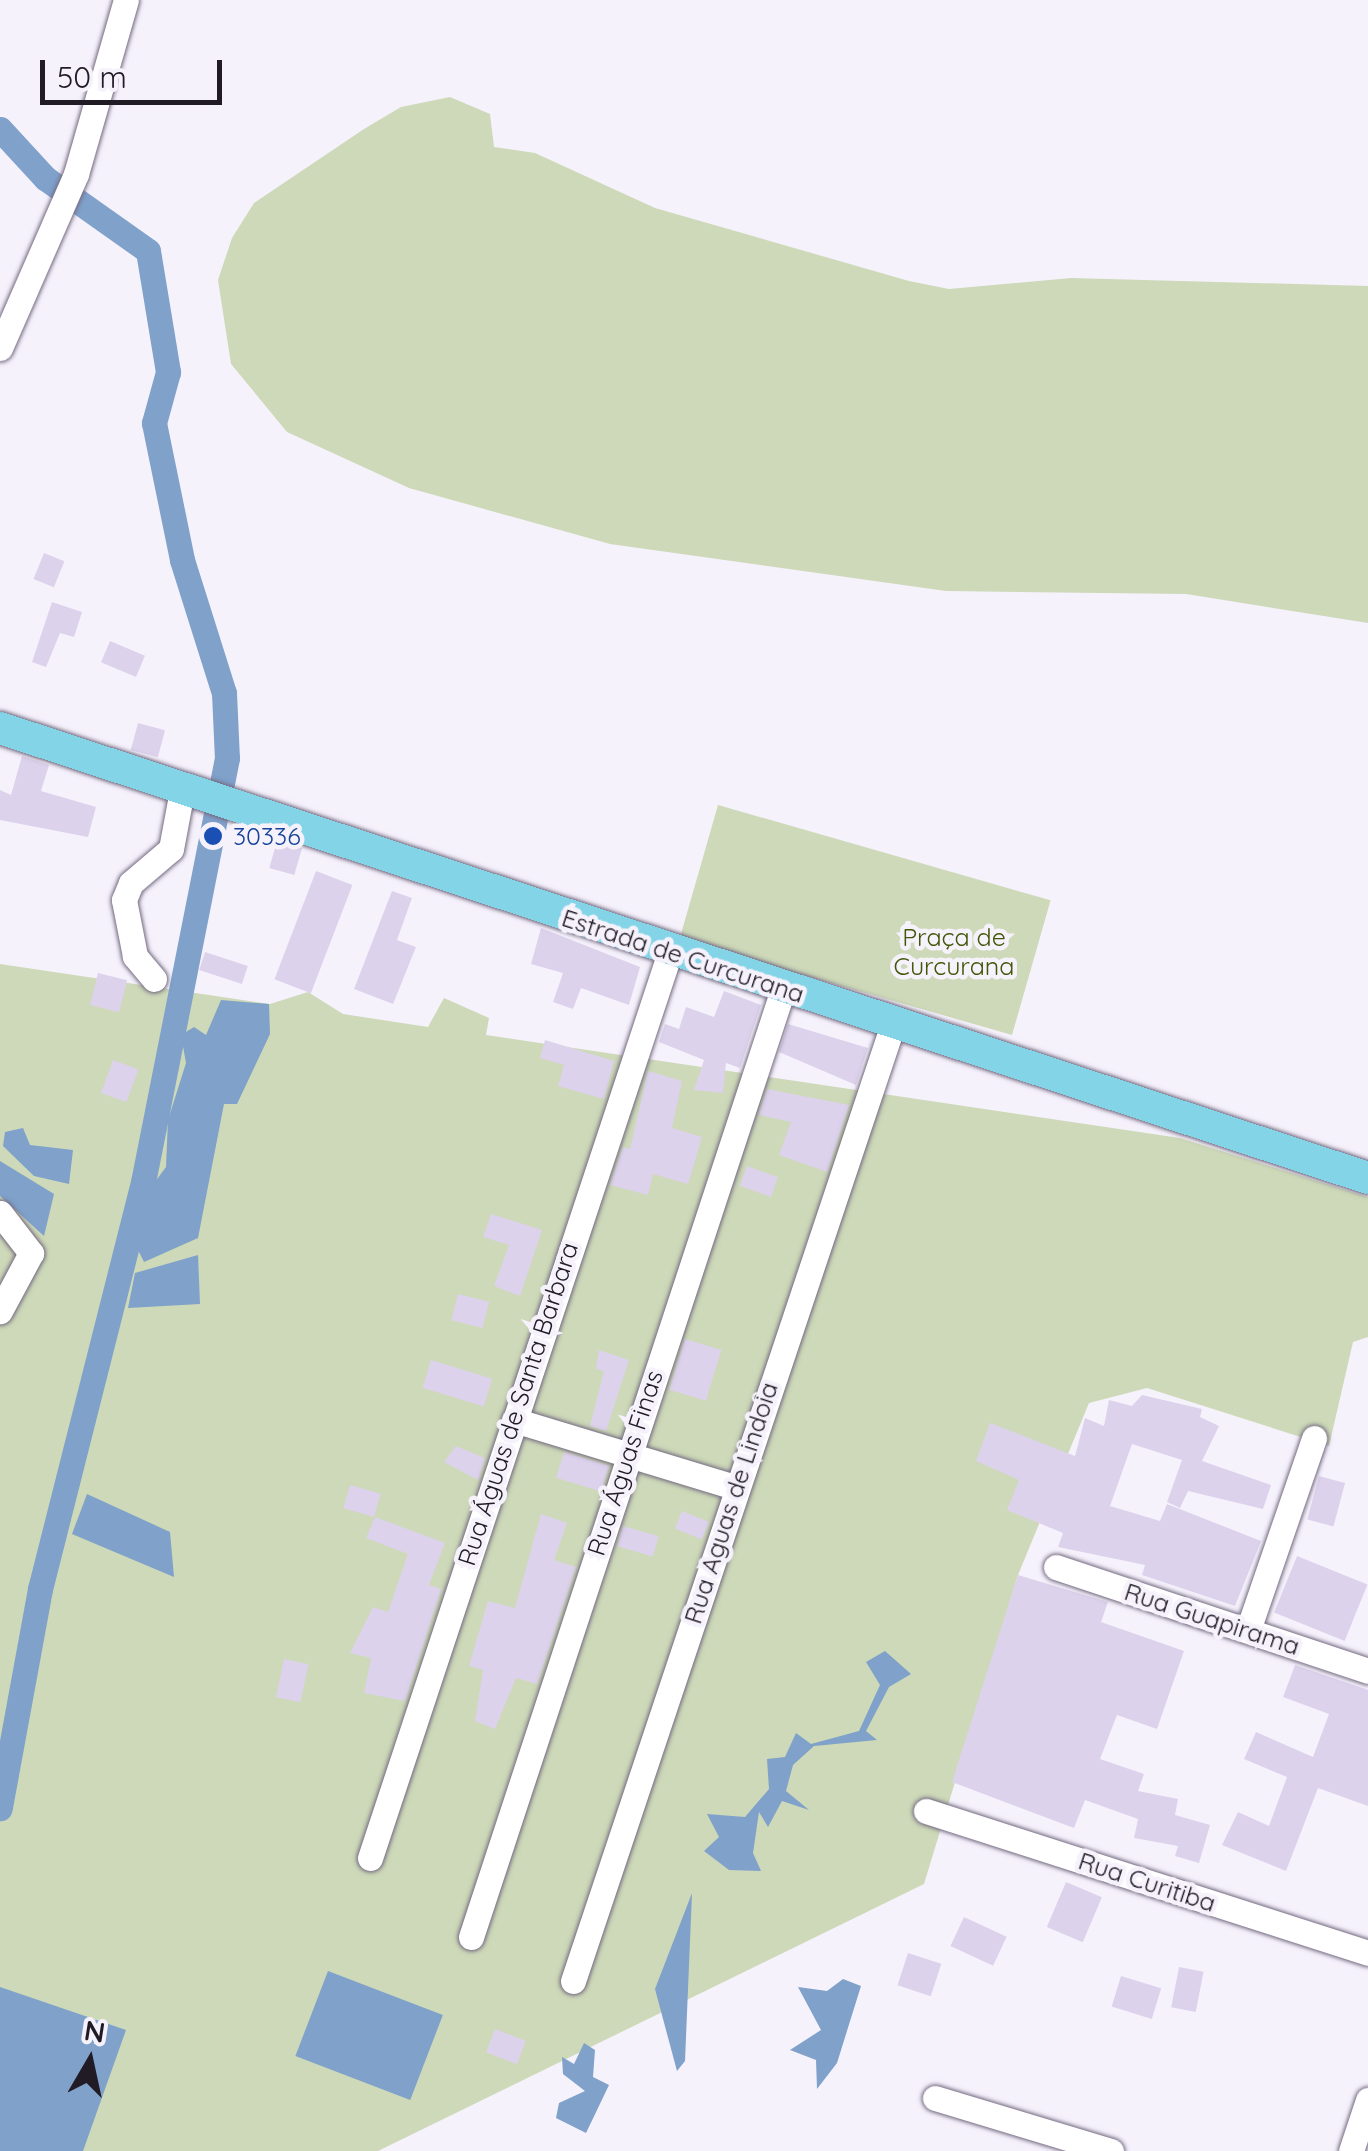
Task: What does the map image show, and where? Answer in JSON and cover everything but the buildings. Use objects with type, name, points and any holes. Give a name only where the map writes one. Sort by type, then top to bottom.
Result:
[{"type":"main road","name":"Estrada de Curcurana","points":[[0,728],[892,1027],[1368,1178]]},
{"type":"street","points":[[0,348],[76,174],[126,0]]},
{"type":"street","points":[[154,979],[135,956],[124,900],[171,849],[190,793]]},
{"type":"street","name":"Rua Águas de Santa Barbara","points":[[370,1858],[670,952]]},
{"type":"street","name":"Rua Águas Finas","points":[[471,1937],[783,990]]},
{"type":"street","name":"Rua Aguas de Lindoia","points":[[573,1981],[734,1487],[892,1027]]},
{"type":"street","points":[[0,1213],[31,1253],[0,1312]]},
{"type":"street","points":[[514,1420],[734,1487]]},
{"type":"street","points":[[1248,1630],[1314,1438]]},
{"type":"street","name":"Rua Guapirama","points":[[1056,1568],[1368,1671]]},
{"type":"street","name":"Rua Curitiba","points":[[926,1811],[1368,1953]]},
{"type":"street","points":[[935,2098],[1111,2151]]},
{"type":"street","points":[[1350,2151],[1368,2100]]},
{"type":"green space","points":[[450,97],[490,114],[494,147],[535,153],[655,208],[909,281],[949,289],[1071,278],[1368,286],[1368,623],[1186,594],[946,591],[610,544],[409,488],[287,432],[231,364],[218,280],[232,238],[254,203],[364,129],[401,107]]},
{"type":"green space","name":"Praça de Curcurana","points":[[718,805],[1051,900],[1012,1035],[679,940]]},
{"type":"green space","points":[[0,964],[270,1004],[308,992],[343,1014],[428,1027],[444,998],[489,1018],[486,1035],[1180,1138],[1368,1197],[1368,1337],[1353,1342],[1329,1446],[1147,1388],[1089,1403],[1018,1575],[924,1884],[378,2151],[0,2151]]},
{"type":"water","points":[[221,1000],[269,1004],[270,1034],[237,1104],[224,1104],[198,1238],[144,1262],[135,1244],[146,1194],[166,1167],[168,1120],[186,1063],[181,1035],[194,1027],[206,1035]]},
{"type":"water","points":[[23,1128],[30,1145],[73,1150],[69,1184],[34,1176],[3,1146],[5,1132]]},
{"type":"water","points":[[0,1161],[54,1194],[44,1236],[0,1196]]},
{"type":"water","points":[[198,1255],[200,1304],[128,1308],[135,1273]]},
{"type":"water","points":[[87,1494],[170,1532],[174,1577],[72,1534]]},
{"type":"water","points":[[885,1651],[911,1674],[889,1687],[866,1731],[877,1740],[814,1746],[793,1765],[786,1791],[809,1810],[782,1801],[768,1827],[759,1812],[753,1853],[761,1871],[729,1870],[704,1851],[719,1837],[707,1814],[745,1817],[769,1789],[767,1759],[785,1757],[796,1733],[811,1744],[859,1731],[880,1685],[866,1662]]},
{"type":"water","points":[[692,1893],[685,2061],[677,2071],[655,1989]]},
{"type":"water","points":[[328,1971],[443,2015],[410,2100],[295,2056]]},
{"type":"water","points":[[843,1979],[861,1986],[837,2063],[817,2089],[816,2060],[790,2050],[821,2030],[798,1987],[827,1991]]},
{"type":"water","points":[[0,1987],[126,2030],[83,2151],[0,2151]]},
{"type":"water","points":[[584,2043],[595,2050],[593,2077],[609,2085],[586,2133],[556,2118],[559,2103],[585,2091],[563,2074],[562,2057],[574,2064]]},
{"type":"waterway","points":[[0,129],[45,178],[148,251],[168,372],[154,423],[182,560],[224,693],[227,758],[143,1182],[40,1589],[0,1808]]},
{"type":"place","name":"30336","points":[[213,836]]}]
